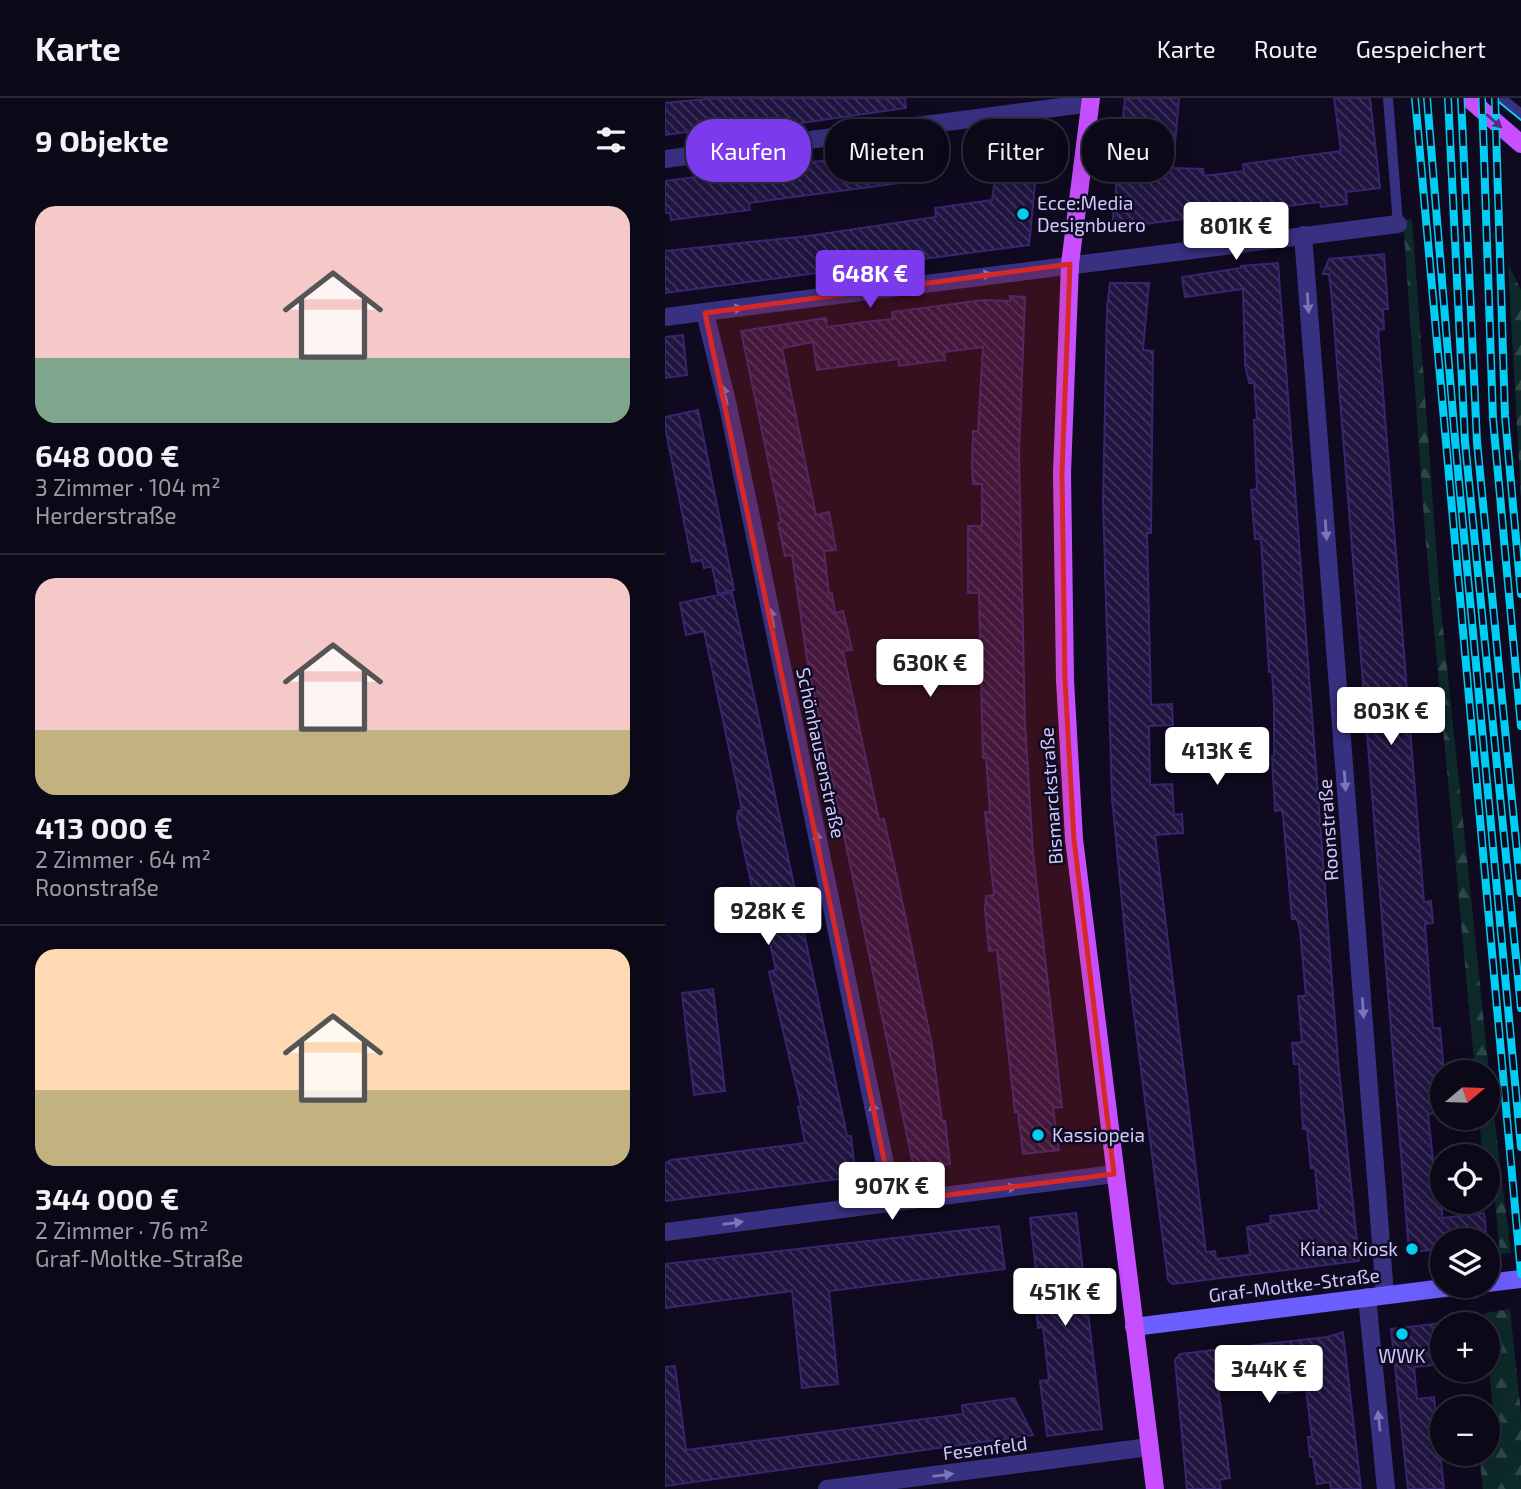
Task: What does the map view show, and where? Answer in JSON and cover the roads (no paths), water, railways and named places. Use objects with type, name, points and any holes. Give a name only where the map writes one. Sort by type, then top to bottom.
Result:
[{"type":"main road","points":[[1468,98],[1521,144]]},
{"type":"main road","name":"Bismarckstraße","points":[[1086,100],[1070,264],[1062,473],[1065,680],[1074,839],[1155,1489]]},
{"type":"main road","points":[[1500,1281],[1521,1279]]},
{"type":"main road","name":"Graf-Moltke-Straße","points":[[1134,1327],[1430,1290]]},
{"type":"street","points":[[665,159],[1086,100]]},
{"type":"street","points":[[665,317],[1398,224]]},
{"type":"street","name":"Roonstraße","points":[[1303,235],[1385,1296]]},
{"type":"street","name":"Schönhausenstraße","points":[[705,313],[728,406],[893,1202]]},
{"type":"street","points":[[665,1232],[1114,1174]]},
{"type":"street","points":[[1367,1297],[1386,1489]]},
{"type":"street","name":"Fesenfeld","points":[[827,1489],[1149,1447]]},
{"type":"lane","points":[[1388,98],[1398,224]]},
{"type":"lane","points":[[1501,98],[1521,114]]},
{"type":"tram line","points":[[1494,98],[1521,120]]},
{"type":"railway","points":[[1415,98],[1521,1274]]},
{"type":"railway","points":[[1427,98],[1455,439],[1521,1147]]},
{"type":"railway","points":[[1448,98],[1465,442],[1521,1008]]},
{"type":"railway","points":[[1461,98],[1477,442],[1521,893]]},
{"type":"railway","points":[[1482,98],[1493,419],[1521,726]]},
{"type":"railway","points":[[1495,98],[1505,416],[1521,594]]},
{"type":"place","name":"Ecce:Media Designbuero","points":[[1023,214]]},
{"type":"place","name":"Kassiopeia","points":[[1038,1135]]},
{"type":"place","name":"Kiana Kiosk","points":[[1412,1249]]},
{"type":"place","name":"WWK","points":[[1402,1334]]}]
